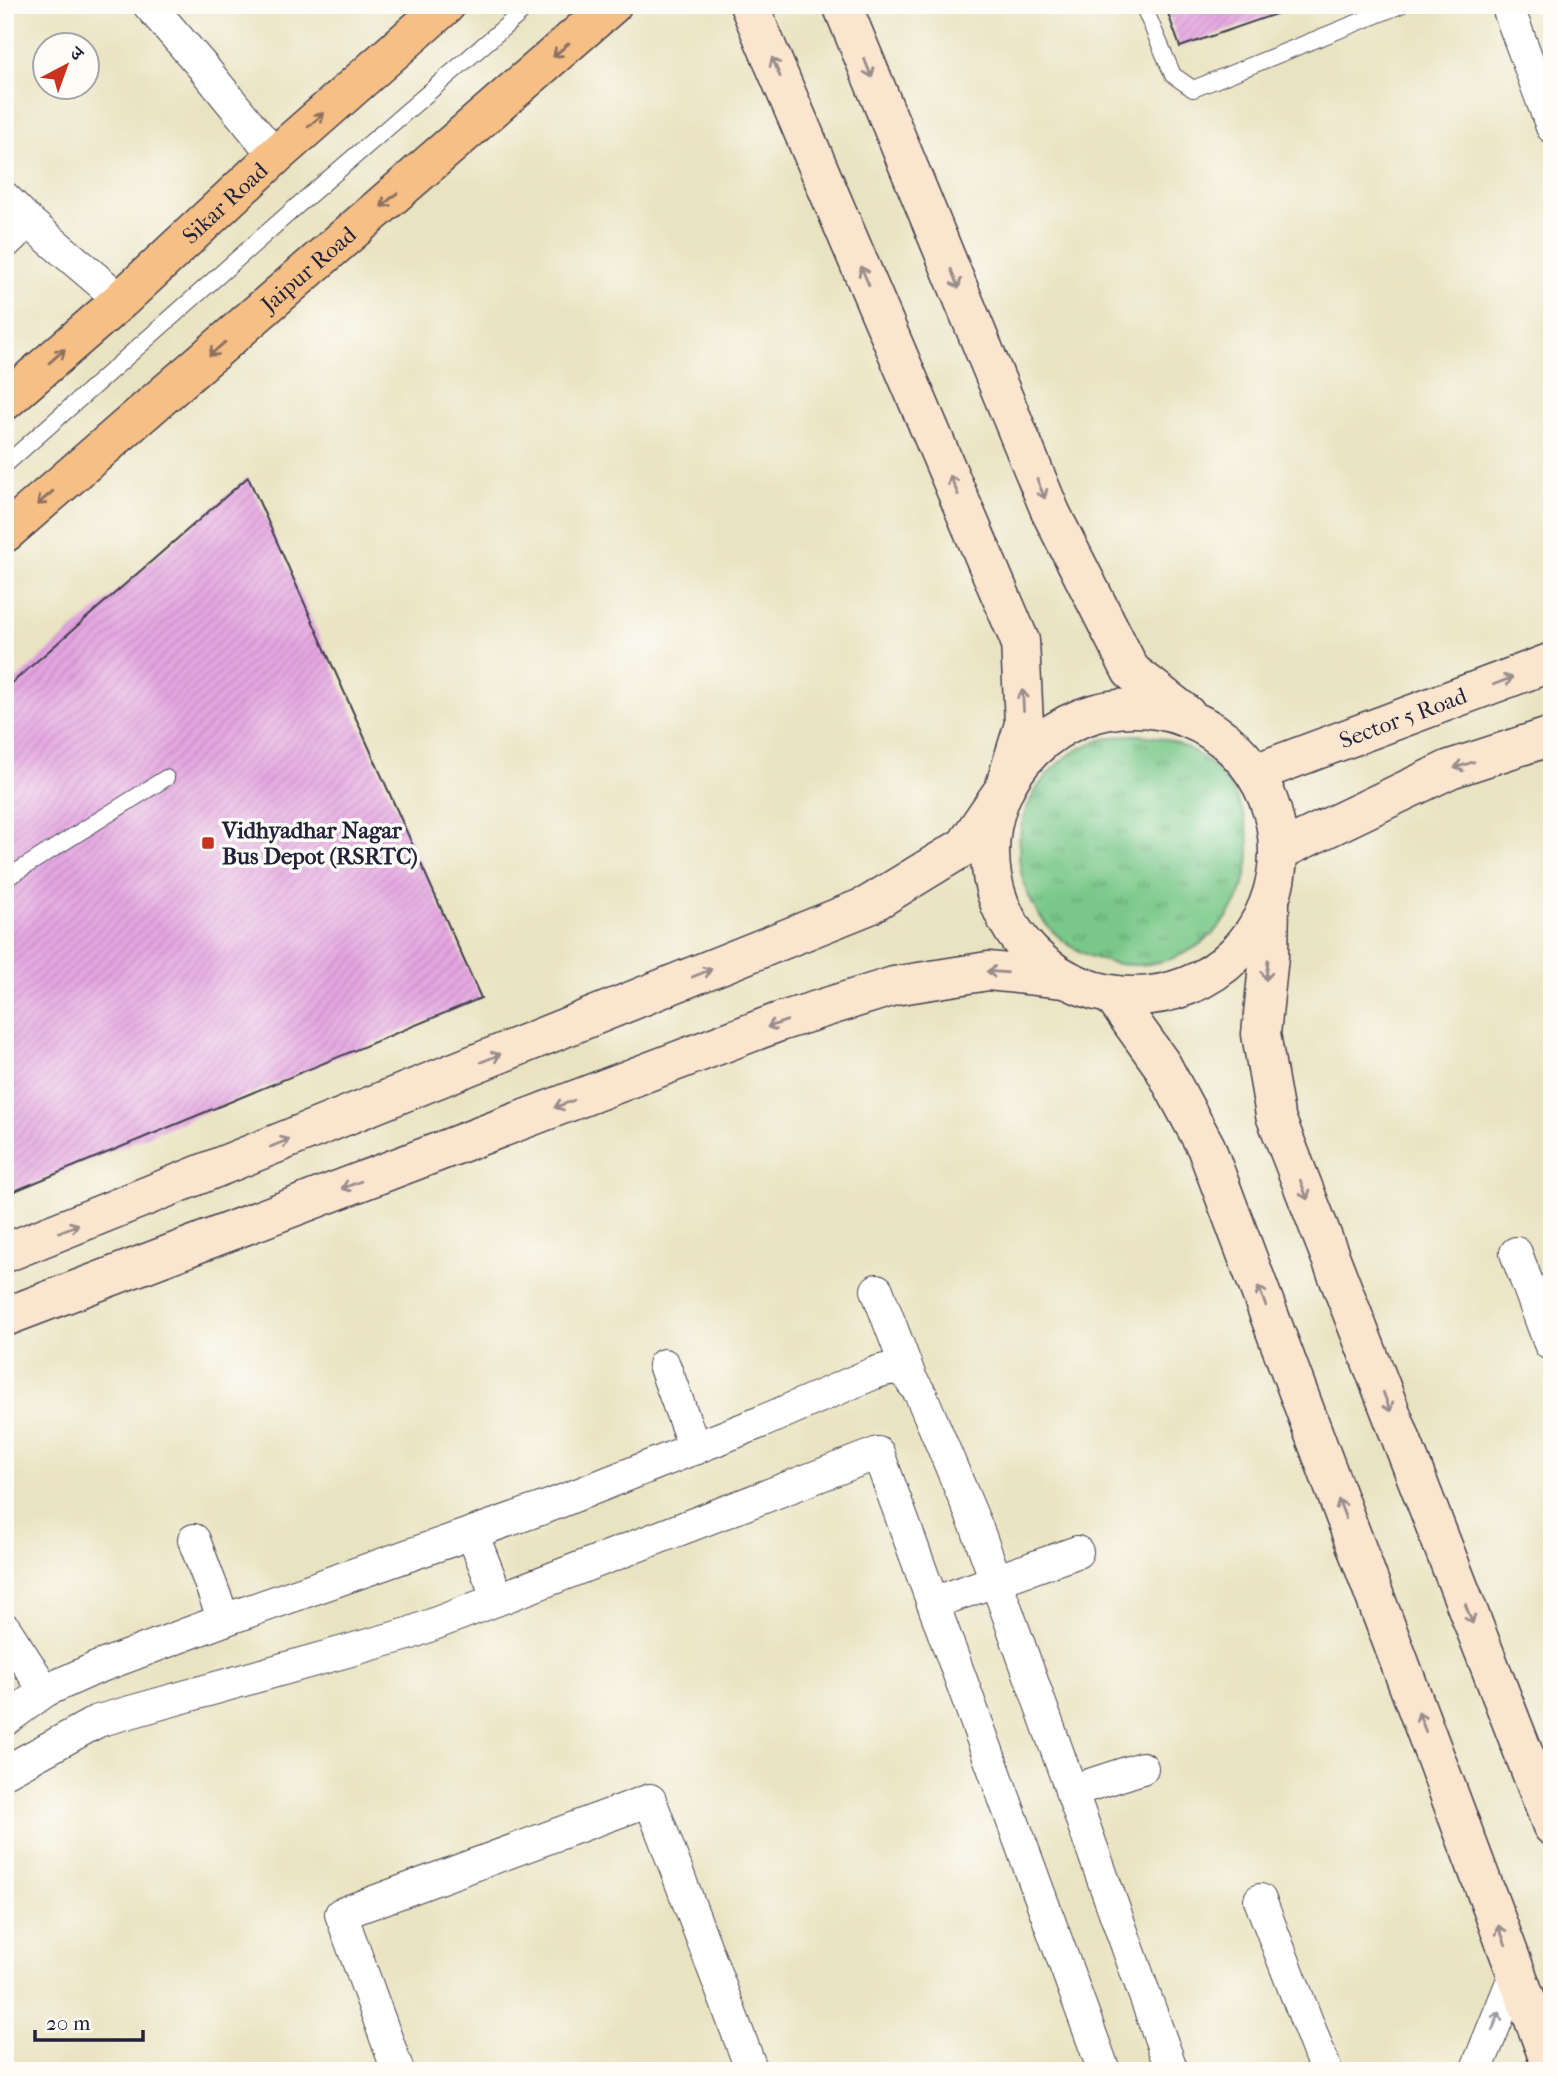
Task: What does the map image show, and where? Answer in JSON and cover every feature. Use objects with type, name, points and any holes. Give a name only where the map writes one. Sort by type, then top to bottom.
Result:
[{"type":"main road","name":"Sikar Road","points":[[5,401],[121,300],[275,156],[446,5]]},
{"type":"main road","name":"Jaipur Road","points":[[5,533],[612,5]]},
{"type":"main road","points":[[749,5],[1020,641],[1024,724],[990,838],[993,883],[1000,906],[1010,927],[1043,964],[1065,979],[1085,988],[1112,995],[1138,997],[1183,988],[1205,979],[1227,963],[1244,946],[1261,922],[1270,901],[1277,874],[1279,851],[1275,823],[1266,794],[1238,752],[1131,671],[1051,513],[842,5]]},
{"type":"main road","name":"Sector 5 Road","points":[[1255,774],[1552,662]]},
{"type":"main road","points":[[5,1253],[867,906],[965,846],[1029,752],[1047,736],[1073,721],[1120,708],[1168,712],[1196,722]]},
{"type":"main road","points":[[1279,851],[1450,769],[1552,736]]},
{"type":"main road","points":[[1270,901],[1269,956],[1261,1034],[1275,1115],[1552,1826]]},
{"type":"main road","points":[[5,1317],[779,1023],[894,986],[988,971],[1065,979]]},
{"type":"main road","points":[[1112,995],[1162,1065],[1206,1147],[1552,2068]]},
{"type":"street","points":[[149,5],[202,65],[275,156]]},
{"type":"street","points":[[1507,5],[1552,127]]},
{"type":"street","points":[[5,198],[16,232],[121,300]]},
{"type":"street","points":[[1516,1253],[1550,1344],[1552,1343]]},
{"type":"street","points":[[877,1290],[912,1382]]},
{"type":"street","points":[[664,1365],[695,1449]]},
{"type":"street","points":[[5,1720],[45,1691],[96,1668],[472,1533],[695,1449],[890,1368],[904,1371],[921,1395],[972,1516],[1172,2071]]},
{"type":"street","points":[[5,1772],[98,1721],[408,1634],[878,1453],[1104,2071]]},
{"type":"street","points":[[472,1533],[498,1599]]},
{"type":"street","points":[[194,1540],[224,1620]]},
{"type":"street","points":[[933,1603],[1077,1552]]},
{"type":"street","points":[[5,1629],[45,1691]]},
{"type":"street","points":[[1071,1791],[1142,1768]]},
{"type":"street","points":[[398,2071],[341,1914],[650,1800],[752,2071]]},
{"type":"street","points":[[1260,1900],[1326,2071]]},
{"type":"street","points":[[1476,2071],[1516,1972]]},
{"type":"lane","points":[[5,465],[297,206],[530,5]]},
{"type":"lane","points":[[1143,5],[1173,75],[1193,89],[1401,5]]},
{"type":"lane","points":[[5,878],[166,778]]},
{"type":"green space","points":[[1134,735],[1178,744],[1207,761],[1223,777],[1244,817],[1249,850],[1240,894],[1223,923],[1207,939],[1167,960],[1134,965],[1090,956],[1061,939],[1045,923],[1024,883],[1019,850],[1028,806],[1045,777],[1061,761],[1101,740]]},
{"type":"building","points":[[1165,5],[1298,5],[1299,6],[1180,47]]},
{"type":"building","name":"Vidhyadhar Nagar Bus Depot (RSRTC)","points":[[248,477],[481,998],[5,1195],[5,689]]},
{"type":"place","name":"Vidhyadhar Nagar Bus Depot (RSRTC)","points":[[208,843]]}]
